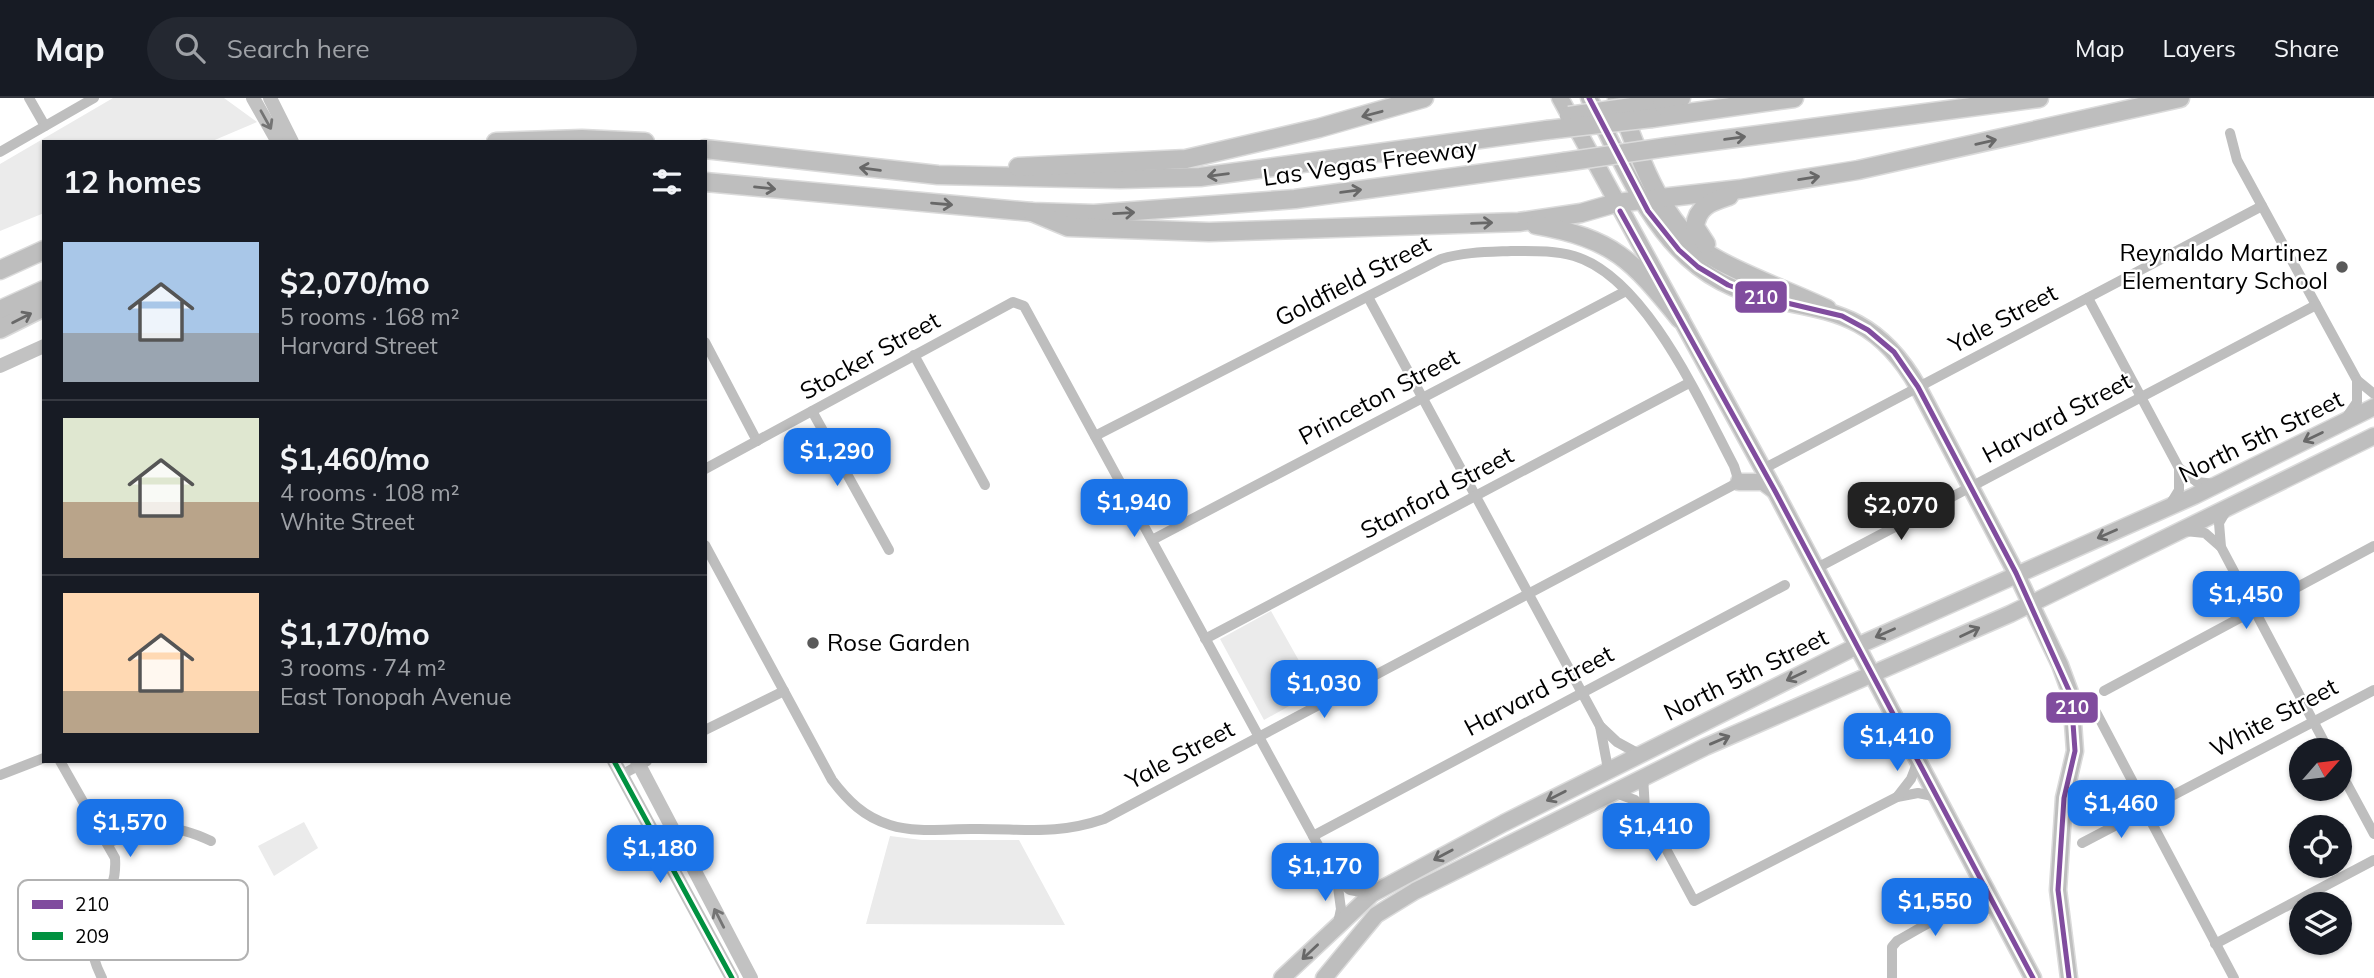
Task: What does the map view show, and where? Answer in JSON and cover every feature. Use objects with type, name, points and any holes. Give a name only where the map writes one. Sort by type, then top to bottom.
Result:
[{"type":"highway","points":[[938,175],[1062,163],[1186,159],[1319,128],[1424,98]]},
{"type":"highway","points":[[1617,98],[1652,199],[1716,259],[1827,309]]},
{"type":"highway","points":[[1648,111],[1681,98]]},
{"type":"highway","name":"Las Vegas Freeway","points":[[707,149],[938,175],[1120,179],[1200,177],[1648,111],[1794,98]]},
{"type":"highway","name":"Las Vegas Freeway","points":[[707,182],[1032,212],[1094,214],[1197,209],[1295,199],[2039,98]]},
{"type":"highway","points":[[1032,212],[1068,227],[1209,232],[1519,222],[1581,213],[1616,203],[1741,189],[1858,170],[2180,98]]},
{"type":"highway","points":[[539,140],[614,140]]},
{"type":"highway","points":[[1736,268],[1703,240],[1695,221],[1705,206],[1741,189]]},
{"type":"highway","points":[[1519,222],[1573,231],[1614,249],[1643,273],[1680,319]]},
{"type":"highway","points":[[0,270],[42,251]]},
{"type":"highway","points":[[0,310],[42,291]]},
{"type":"highway","points":[[0,329],[42,308]]},
{"type":"main road","points":[[253,98],[277,140]]},
{"type":"main road","points":[[270,98],[291,140]]},
{"type":"main road","points":[[1560,98],[1817,568],[2032,978]]},
{"type":"main road","points":[[1589,98],[1611,139],[1652,199],[1665,237],[1714,277],[1758,295],[1827,309],[1853,320],[1887,344],[1905,363],[2017,573],[2071,695],[2075,751],[2062,817],[2059,890],[2069,978]]},
{"type":"main road","points":[[0,366],[42,347]]},
{"type":"main road","name":"North 5th Street","points":[[1282,978],[1373,894],[1504,823],[1857,646],[2218,484],[2374,407]]},
{"type":"main road","name":"North 5th Street","points":[[1324,978],[1359,933],[1385,909],[1502,848],[1643,776],[2030,604],[2374,436]]},
{"type":"main road","points":[[2347,450],[2374,446]]},
{"type":"main road","points":[[1739,482],[1763,482],[1775,491]]},
{"type":"main road","points":[[636,766],[675,832],[751,978]]},
{"type":"main road","points":[[636,766],[732,978]]},
{"type":"main road","points":[[1502,848],[1504,823]]},
{"type":"street","points":[[29,98],[45,126]]},
{"type":"street","points":[[0,152],[94,98]]},
{"type":"street","points":[[2230,133],[2237,160],[2316,306],[2357,380],[2374,394]]},
{"type":"street","name":"Yale Street","points":[[1763,469],[2262,206]]},
{"type":"street","name":"Goldfield Street","points":[[1095,436],[1441,259],[1455,254],[1548,250],[1577,257],[1608,274],[1626,290],[1671,349],[1734,466],[1739,482]]},
{"type":"street","name":"Princeton Street","points":[[1152,540],[1626,290]]},
{"type":"street","points":[[1368,297],[1600,726],[1616,742],[1639,754]]},
{"type":"street","points":[[2088,298],[2179,468],[2197,482],[2218,484]]},
{"type":"street","name":"Stocker Street","points":[[707,468],[1013,302],[1024,306],[1095,436]]},
{"type":"street","name":"Harvard Street","points":[[1817,568],[2316,306]]},
{"type":"street","points":[[707,346],[757,441]]},
{"type":"street","points":[[914,355],[985,485]]},
{"type":"street","points":[[2341,424],[2355,406],[2357,380]]},
{"type":"street","name":"Stanford Street","points":[[1205,639],[1689,383]]},
{"type":"street","points":[[812,411],[889,550]]},
{"type":"street","points":[[1095,436],[1337,880],[1341,909],[1338,926]]},
{"type":"street","points":[[2167,507],[2179,490],[2179,468]]},
{"type":"street","name":"Yale Street","points":[[784,691],[832,780],[852,805],[876,820],[902,828],[1000,828],[1036,832],[1076,828],[1104,819],[1739,482]]},
{"type":"street","points":[[2221,547],[2219,523],[2232,506]]},
{"type":"street","points":[[2177,531],[2205,533],[2221,547],[2322,738]]},
{"type":"street","points":[[2104,691],[2374,546]]},
{"type":"street","points":[[707,549],[784,691],[707,729]]},
{"type":"street","name":"Harvard Street","points":[[1313,836],[1785,585]]},
{"type":"street","name":"White Street","points":[[2082,843],[2374,690]]},
{"type":"street","points":[[2096,712],[2234,978]]},
{"type":"street","points":[[1600,726],[1608,769]]},
{"type":"street","points":[[0,775],[42,759]]},
{"type":"street","points":[[1897,797],[1911,779],[1918,761]]},
{"type":"street","points":[[61,763],[115,858],[114,880]]},
{"type":"street","points":[[1643,776],[1645,810]]},
{"type":"street","points":[[1613,792],[1635,800],[1645,810],[1694,901],[1897,797],[1918,793],[1938,797]]},
{"type":"street","points":[[2352,793],[2374,834]]},
{"type":"street","points":[[107,843],[140,829],[168,827],[186,829],[211,841]]},
{"type":"street","points":[[2215,944],[2374,860]]},
{"type":"street","points":[[1959,908],[1973,889],[1978,874]]},
{"type":"street","points":[[1337,880],[1350,890],[1373,894]]},
{"type":"street","points":[[1892,978],[1892,947],[1897,941],[1959,908],[1979,906],[1998,910]]},
{"type":"street","points":[[93,960],[102,978]]},
{"type":"shaded area","points":[[113,98],[224,98],[257,122],[215,140],[42,140],[42,214],[0,231],[0,164]]},
{"type":"shaded area","points":[[1271,611],[1316,691],[1264,720],[1220,639]]},
{"type":"shaded area","points":[[304,822],[318,848],[274,876],[258,846]]},
{"type":"shaded area","points":[[890,836],[922,840],[1019,840],[1065,925],[866,924]]},
{"type":"transit line","name":"210","points":[[1589,98],[1648,211],[1679,250],[1698,267],[1728,285],[1757,296],[1842,316],[1868,330],[1894,352],[1918,387],[2016,573],[2071,695],[2075,751],[2064,798],[2058,890],[2069,978]]},
{"type":"transit line","name":"210","points":[[1620,211],[1775,491],[2033,978]]},
{"type":"transit line","name":"209","points":[[615,763],[732,978]]},
{"type":"place","name":"Reynaldo Martinez Elementary School","points":[[2342,267]]},
{"type":"place","name":"Rose Garden","points":[[813,643]]}]
